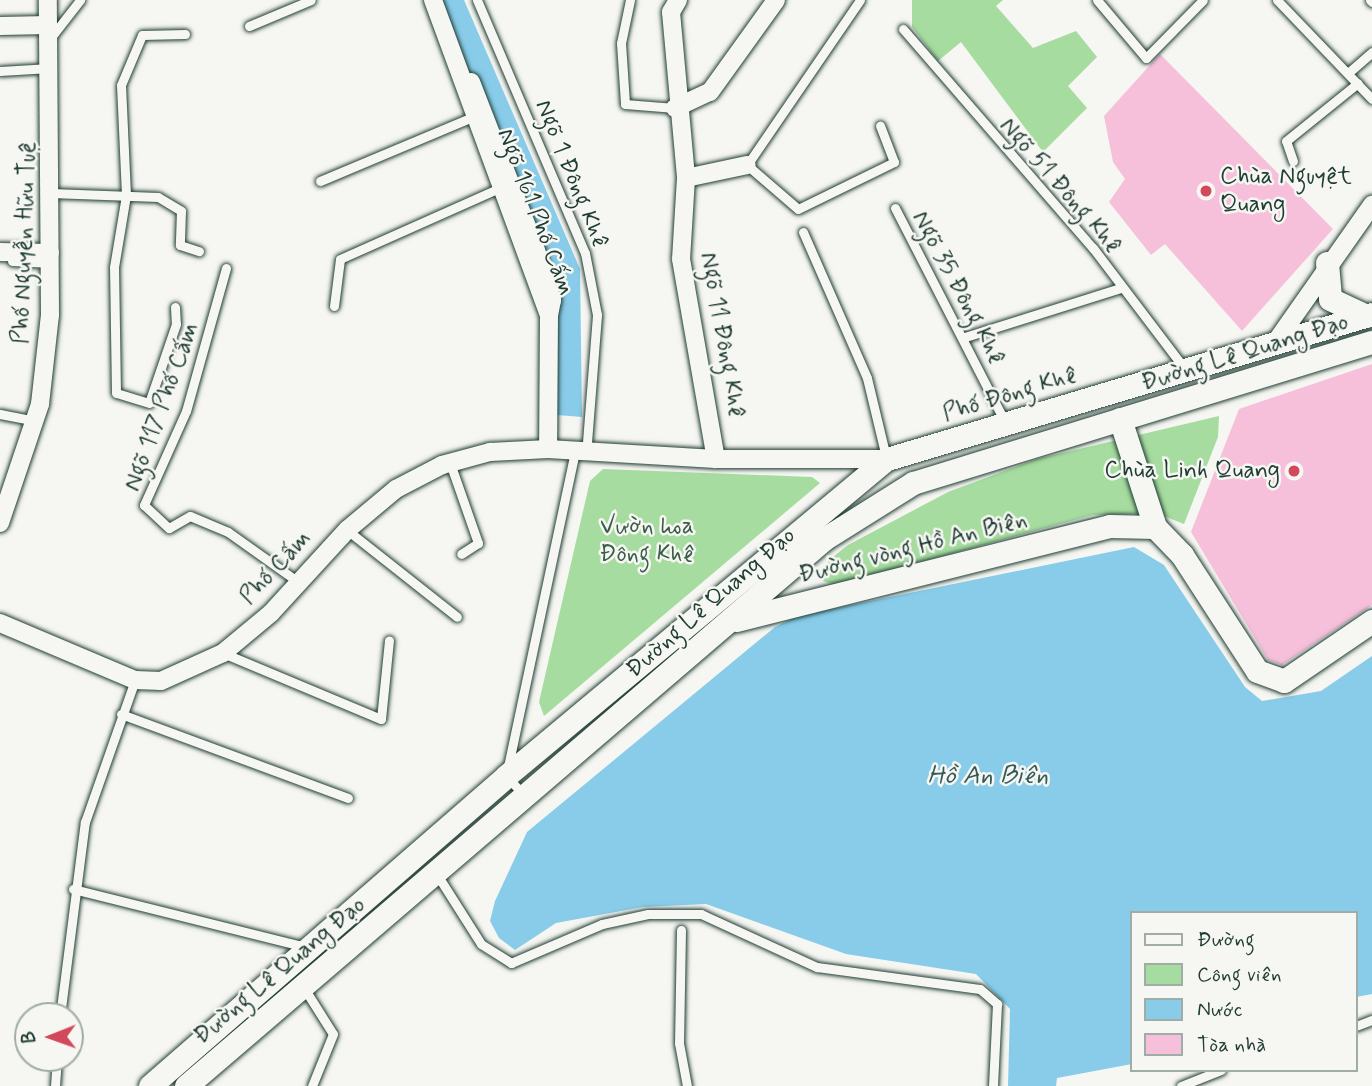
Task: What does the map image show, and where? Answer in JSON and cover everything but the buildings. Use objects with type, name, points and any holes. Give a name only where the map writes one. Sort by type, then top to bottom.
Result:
[{"type":"street","name":"Phố Nguyễn Hữu Tuệ","points":[[0,523],[35,421],[51,258],[52,68],[48,0]]},
{"type":"street","name":"Ngõ 11 Đông Khê","points":[[678,0],[671,12],[675,108],[686,178],[681,259],[716,459]]},
{"type":"street","points":[[675,108],[710,92],[776,0]]},
{"type":"street","points":[[435,6],[507,185]]},
{"type":"street","points":[[0,26],[50,30]]},
{"type":"street","name":"Ngõ 161 Phố Cấm","points":[[464,80],[472,117],[507,185],[552,300],[549,315],[548,449]]},
{"type":"street","points":[[686,178],[747,165]]},
{"type":"street","points":[[1282,372],[1275,343],[1327,263],[1372,205]]},
{"type":"street","points":[[0,252],[51,258]]},
{"type":"street","points":[[1327,263],[1330,299],[1369,315]]},
{"type":"street","name":"Đường Lê Quang Đạo","points":[[1275,343],[1369,315]]},
{"type":"street","name":"Đường Lê Quang Đạo","points":[[186,1086],[527,798],[824,539],[913,482],[1282,372],[1372,342]]},
{"type":"street","name":"Phố Đông Khê","points":[[581,453],[716,459],[887,459],[1275,343]]},
{"type":"street","points":[[1120,419],[1155,527],[1182,555],[1257,671],[1284,681],[1372,621]]},
{"type":"street","name":"Phố Cấm","points":[[0,623],[135,680],[171,678],[223,653],[347,530],[396,489],[450,463],[548,449],[581,453]]},
{"type":"street","points":[[887,459],[913,482]]},
{"type":"street","name":"Đường Lê Quang Đạo","points":[[150,1086],[506,776],[685,632],[887,459]]},
{"type":"street","name":"Đường vòng Hồ An Biên","points":[[685,632],[1110,526],[1155,527]]},
{"type":"lane","points":[[50,30],[80,0]]},
{"type":"lane","points":[[249,26],[311,0]]},
{"type":"lane","name":"Ngõ 1 Đông Khê","points":[[477,0],[585,253],[597,315],[581,453],[506,776]]},
{"type":"lane","points":[[629,0],[621,43],[625,104],[675,108]]},
{"type":"lane","points":[[860,0],[747,165],[798,209],[894,162],[880,126]]},
{"type":"lane","points":[[1097,0],[1146,58],[1203,0]]},
{"type":"lane","points":[[1277,0],[1372,99]]},
{"type":"lane","name":"Ngõ 51 Đông Khê","points":[[903,29],[1120,288],[1185,370]]},
{"type":"lane","points":[[175,307],[176,324],[149,403],[116,393],[114,268],[126,194],[121,85],[130,52],[142,35],[185,34]]},
{"type":"lane","points":[[1348,73],[1372,52]]},
{"type":"lane","points":[[0,71],[52,68]]},
{"type":"lane","points":[[1293,161],[1286,141],[1358,83]]},
{"type":"lane","points":[[320,181],[472,117]]},
{"type":"lane","points":[[334,306],[340,259],[507,185]]},
{"type":"lane","points":[[51,193],[158,197],[181,211],[180,245],[199,251]]},
{"type":"lane","name":"Ngõ 35 Đông Khê","points":[[895,208],[965,337],[1006,424]]},
{"type":"lane","points":[[803,232],[867,378],[887,459]]},
{"type":"lane","points":[[0,260],[51,258]]},
{"type":"lane","name":"Ngõ 117 Phố Cấm","points":[[226,268],[186,411],[144,505],[169,528],[190,516],[228,532],[297,582]]},
{"type":"lane","points":[[965,337],[1120,288]]},
{"type":"lane","points":[[0,414],[35,421]]},
{"type":"lane","points":[[450,463],[478,544],[461,554]]},
{"type":"lane","points":[[347,530],[457,617]]},
{"type":"lane","points":[[223,653],[381,719],[390,640]]},
{"type":"lane","points":[[61,1002],[72,889],[85,821],[135,680]]},
{"type":"lane","points":[[121,714],[348,798]]},
{"type":"lane","points":[[506,776],[527,798]]},
{"type":"lane","points":[[436,873],[481,944],[511,963],[602,924],[648,914],[701,914],[817,967],[981,989],[996,1004],[993,1086]]},
{"type":"lane","points":[[72,889],[308,948]]},
{"type":"lane","points":[[681,930],[679,1043],[687,1086]]},
{"type":"lane","points":[[303,987],[332,1034],[312,1086]]},
{"type":"lane","points":[[1181,1086],[1217,1072]]},
{"type":"green space","points":[[912,0],[1003,0],[996,6],[1033,48],[1076,31],[1097,57],[1068,86],[1087,108],[1043,152],[961,42],[938,61],[912,27]]},
{"type":"green space","points":[[1219,416],[1218,437],[1184,524],[1156,513],[1093,515],[836,585],[823,581],[829,560],[848,545],[948,492],[1037,459]]},
{"type":"green space","name":"Vườn hoa Đông Khê","points":[[603,469],[812,477],[820,483],[544,716],[539,702],[590,481]]},
{"type":"water","points":[[430,0],[464,0],[580,269],[582,417],[557,415],[552,304]]},
{"type":"water","name":"Hồ An Biên","points":[[1134,547],[1164,565],[1245,687],[1262,701],[1321,691],[1372,656],[1372,994],[1358,997],[1358,911],[1130,911],[1130,1064],[1057,1078],[1056,1086],[1008,1086],[1010,1009],[976,974],[846,954],[706,904],[643,907],[556,923],[515,950],[499,938],[490,921],[495,901],[527,832],[775,627],[797,616]]},
{"type":"place","name":"Chùa Nguyệt Quang","points":[[1206,191]]},
{"type":"place","name":"Chùa Linh Quang","points":[[1294,471]]}]
